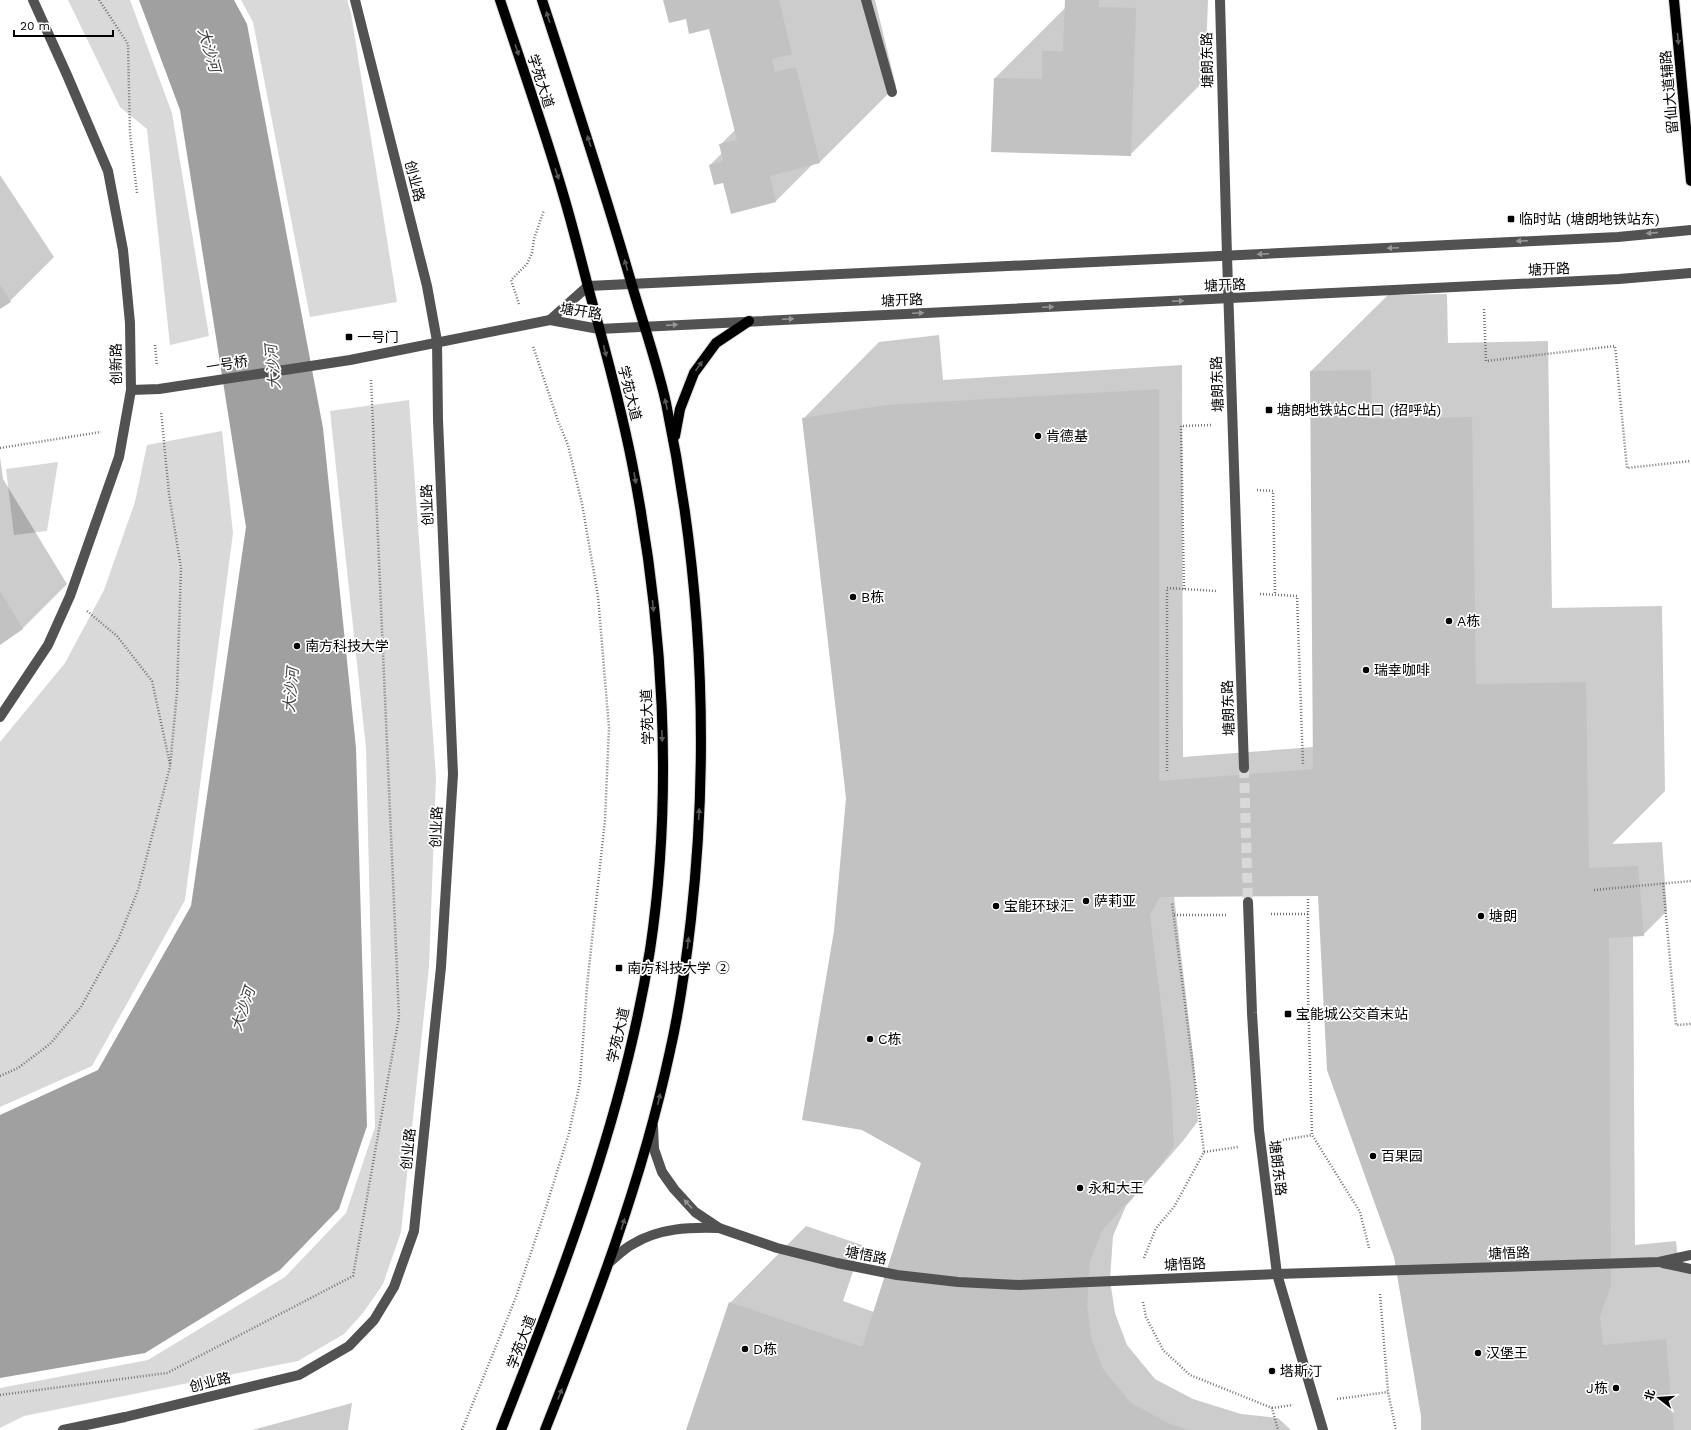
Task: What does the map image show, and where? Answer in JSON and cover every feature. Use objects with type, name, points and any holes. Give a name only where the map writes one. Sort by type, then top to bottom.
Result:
[{"type":"main road","name":"学苑大道","points":[[500,0],[564,197],[632,462],[643,524],[652,591],[658,658],[662,740],[662,815],[658,885],[650,950],[637,1018],[603,1148],[572,1246],[501,1430]]},
{"type":"main road","name":"学苑大道","points":[[542,0],[604,188],[665,400],[689,544],[697,627],[701,705],[700,792],[695,877],[685,969],[671,1049],[652,1124],[611,1261],[545,1430]]},
{"type":"main road","name":"留仙大道辅路","points":[[1674,0],[1691,181]]},
{"type":"main road","points":[[673,442],[680,409],[694,373],[716,343],[749,321]]},
{"type":"street","name":"创新路","points":[[0,717],[48,645],[70,596],[119,457],[131,390],[130,322],[124,265],[108,171],[33,0]]},
{"type":"street","name":"创业路","points":[[63,1430],[126,1417],[299,1374],[348,1346],[374,1320],[394,1287],[414,1231],[441,967],[453,774],[436,342],[427,286],[355,0]]},
{"type":"street","points":[[866,0],[892,92]]},
{"type":"street","name":"塘朗东路","points":[[1220,0],[1228,298],[1244,768]]},
{"type":"street","name":"塘开路","points":[[550,320],[588,286],[1618,237],[1691,230]]},
{"type":"street","name":"塘开路","points":[[550,320],[599,329],[1483,286],[1619,279],[1691,273]]},
{"type":"street","name":"一号桥","points":[[131,390],[159,389],[370,356],[550,320]]},
{"type":"street","name":"塘朗东路","points":[[1248,902],[1252,1014],[1259,1130],[1277,1274],[1323,1430]]},
{"type":"street","name":"塘悟路","points":[[652,1124],[654,1149],[662,1172],[674,1189],[695,1212],[719,1228],[777,1248],[837,1263],[904,1276],[958,1282],[1019,1285],[1277,1274],[1660,1262],[1691,1255]]},
{"type":"street","name":"塘悟路","points":[[611,1261],[634,1243],[659,1232],[692,1228],[719,1228]]},
{"type":"street","name":"塘悟路","points":[[1660,1262],[1691,1269]]},
{"type":"path","points":[[99,0],[128,44],[130,134],[138,195]]},
{"type":"path","points":[[1483,286],[1486,361],[1614,346],[1627,468],[1691,461]]},
{"type":"path","points":[[0,1076],[18,1068],[50,1044],[81,1007],[119,938],[138,890],[170,767],[177,692],[181,568],[169,494],[154,338]]},
{"type":"path","points":[[0,1395],[168,1373],[353,1276],[399,1017],[370,356]]},
{"type":"path","points":[[462,1430],[516,1296],[543,1217],[569,1133],[580,1082],[587,986],[605,820],[609,728],[598,596],[582,504],[568,445],[542,373]]},
{"type":"path","points":[[1184,589],[1181,426],[1232,424]]},
{"type":"path","points":[[0,448],[125,428]]},
{"type":"path","points":[[1272,491],[1275,595]]},
{"type":"path","points":[[70,596],[117,636],[152,681],[170,767]]},
{"type":"path","points":[[1594,890],[1691,881]]},
{"type":"path","points":[[1663,883],[1676,1025],[1691,1024]]},
{"type":"path","points":[[1308,899],[1308,992],[1312,1135],[1360,1212],[1381,1299],[1388,1392],[1396,1430]]},
{"type":"path","points":[[1172,903],[1204,1152],[1174,1207],[1156,1228],[1145,1254],[1140,1280],[1146,1317],[1163,1350],[1190,1375],[1272,1408],[1278,1430]]},
{"type":"shaded area","points":[[68,0],[130,0],[172,113],[209,336],[170,345],[147,129],[120,107]]},
{"type":"shaded area","points":[[241,0],[347,0],[351,13],[397,302],[310,317],[253,22]]},
{"type":"shaded area","points":[[409,400],[436,778],[429,967],[401,1232],[383,1284],[363,1313],[344,1334],[298,1361],[24,1416],[0,1428],[0,1388],[148,1360],[285,1277],[346,1213],[375,1127],[366,748],[330,411]]},
{"type":"shaded area","points":[[222,431],[233,533],[185,900],[92,1066],[0,1107],[0,742],[65,663],[104,590],[135,502],[147,445]]},
{"type":"shaded area","points":[[58,462],[47,531],[14,535],[6,469]]},
{"type":"water","name":"大沙河","points":[[139,0],[234,0],[247,24],[323,428],[356,748],[367,1126],[339,1209],[280,1270],[145,1353],[0,1378],[0,1115],[98,1070],[191,906],[246,527],[180,110]]},
{"type":"building","points":[[663,0],[779,0],[792,54],[772,59],[775,72],[796,67],[820,163],[770,176],[776,202],[731,214],[723,183],[714,185],[709,165],[723,161],[719,144],[737,140],[709,29],[689,34],[686,19],[669,23]]},
{"type":"building","points":[[1065,0],[1099,0],[1099,7],[1136,8],[1131,156],[991,152],[994,78],[1042,79],[1042,51],[1063,51]]},
{"type":"building","points":[[0,285],[11,302],[0,309]]},
{"type":"building","name":"宝能环球汇","points":[[1371,370],[1372,419],[1472,417],[1476,684],[1586,682],[1589,868],[1638,866],[1644,936],[1609,938],[1611,1285],[1600,1317],[1603,1345],[1666,1339],[1674,1430],[1421,1430],[1421,1416],[1394,1257],[1327,1070],[1318,896],[1160,897],[1150,915],[1171,1088],[1174,1146],[1159,1167],[1102,1231],[1090,1261],[1087,1305],[1091,1337],[1103,1369],[1131,1403],[1168,1423],[1189,1430],[686,1430],[729,1302],[862,1347],[921,1163],[862,1130],[802,1120],[834,931],[846,798],[802,418],[886,405],[1159,389],[1159,781],[1313,769],[1310,371]]},
{"type":"building","points":[[0,591],[23,629],[0,645]]},
{"type":"tunnel","points":[[1244,768],[1248,902]]},
{"type":"place","name":"临时站 (塘朗地铁站东)","points":[[1511,219]]},
{"type":"place","name":"一号门","points":[[349,337]]},
{"type":"place","name":"塘朗地铁站C出口 (招呼站)","points":[[1269,410]]},
{"type":"place","name":"肯德基","points":[[1038,436]]},
{"type":"place","name":"B栋","points":[[853,597]]},
{"type":"place","name":"A栋","points":[[1449,621]]},
{"type":"place","name":"南方科技大学","points":[[297,646]]},
{"type":"place","name":"瑞幸咖啡","points":[[1366,670]]},
{"type":"place","name":"萨莉亚","points":[[1086,901]]},
{"type":"place","name":"宝能环球汇","points":[[996,906]]},
{"type":"place","name":"塘朗","points":[[1481,916]]},
{"type":"place","name":"南方科技大学 ②","points":[[619,968]]},
{"type":"place","name":"宝能城公交首末站","points":[[1288,1014]]},
{"type":"place","name":"C栋","points":[[870,1039]]},
{"type":"place","name":"百果园","points":[[1373,1156]]},
{"type":"place","name":"永和大王","points":[[1080,1188]]},
{"type":"place","name":"D栋","points":[[745,1349]]},
{"type":"place","name":"汉堡王","points":[[1478,1353]]},
{"type":"place","name":"塔斯汀","points":[[1272,1371]]},
{"type":"place","name":"J栋","points":[[1616,1388]]}]
